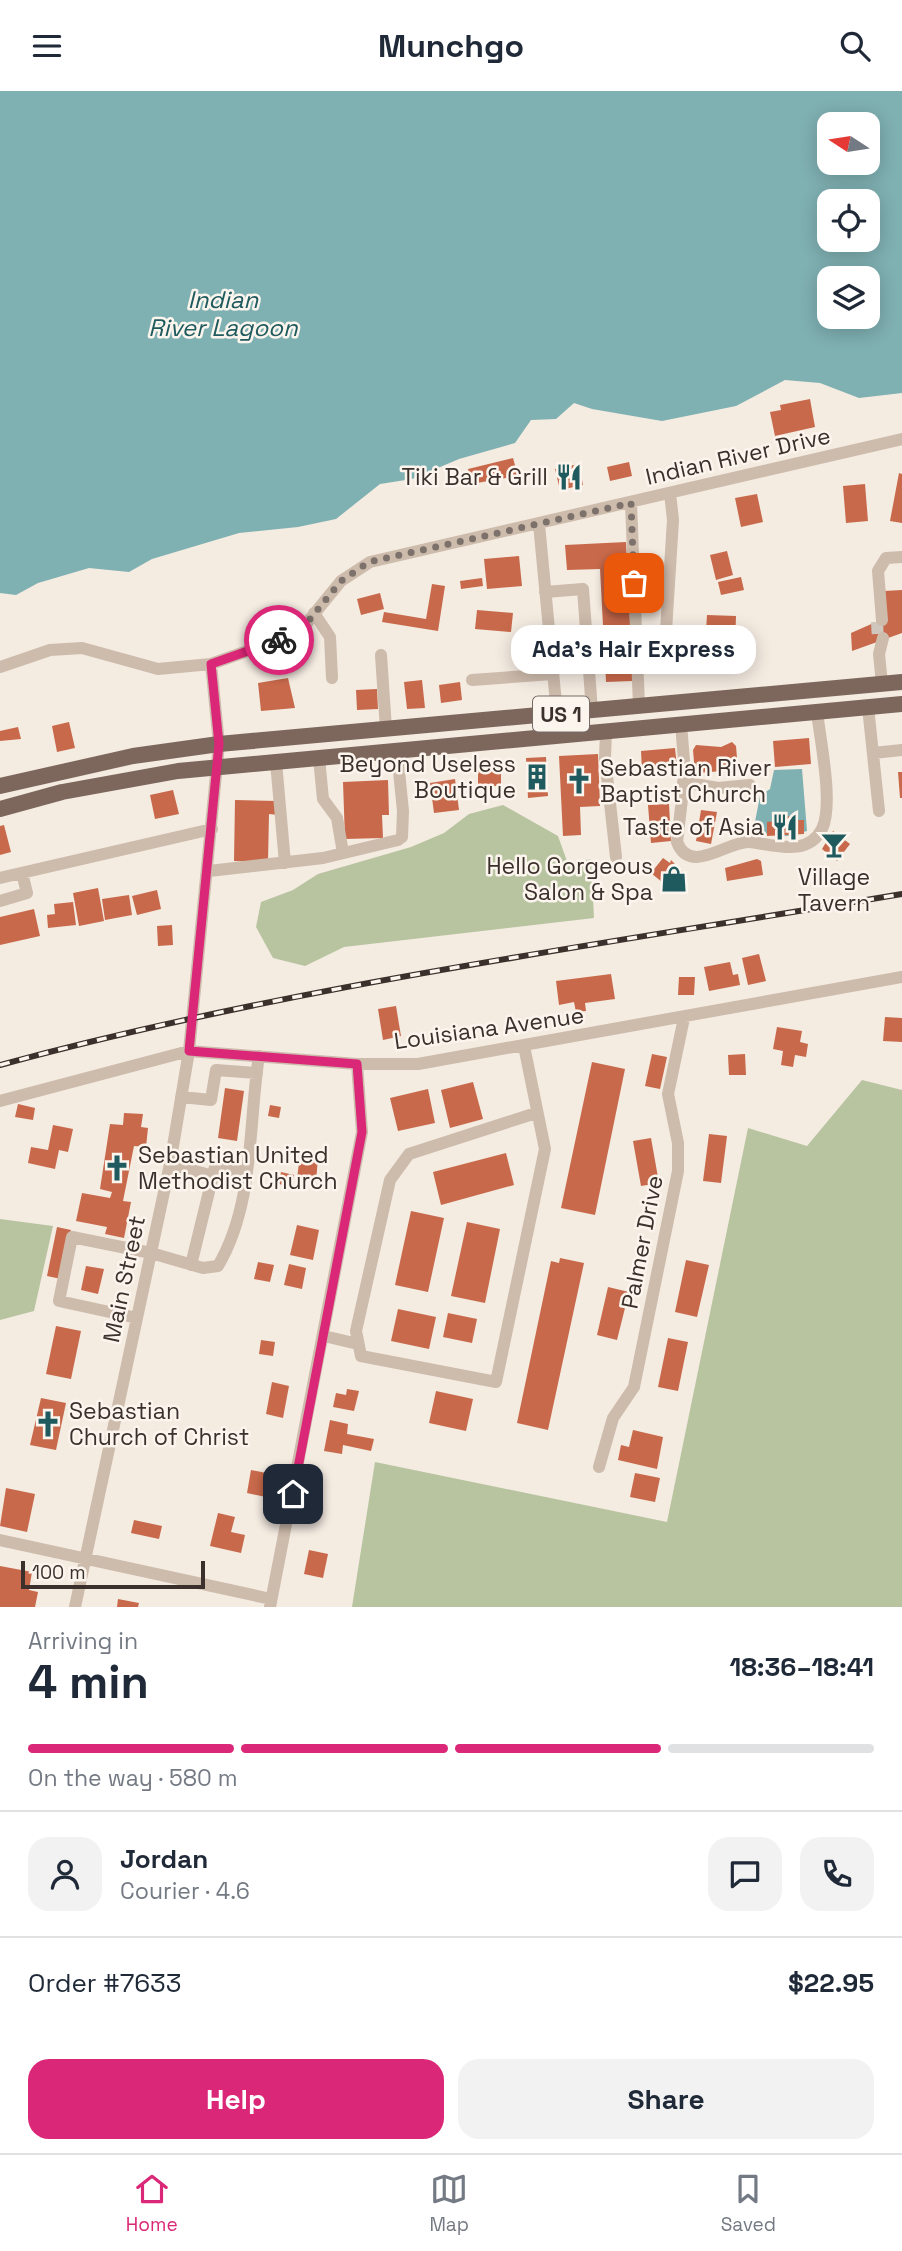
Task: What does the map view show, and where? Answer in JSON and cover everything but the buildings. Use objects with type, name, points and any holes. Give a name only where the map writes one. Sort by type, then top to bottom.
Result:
[{"type":"main road","name":"US 1","points":[[0,786],[133,755],[219,744],[902,682]]},
{"type":"main road","name":"US 1","points":[[0,809],[143,775],[902,704]]},
{"type":"main road","points":[[606,731],[616,718],[637,707]]},
{"type":"main road","points":[[523,739],[548,725],[557,714]]},
{"type":"street","name":"Indian River Drive","points":[[0,667],[50,650],[82,648],[158,669],[211,664],[284,638],[306,624],[341,581],[369,562],[902,439]]},
{"type":"street","points":[[664,663],[673,520],[670,493]]},
{"type":"street","points":[[631,503],[637,707]]},
{"type":"street","points":[[539,524],[557,714]]},
{"type":"street","points":[[879,621],[878,571],[886,558],[902,557]]},
{"type":"street","points":[[545,592],[583,589],[592,711]]},
{"type":"street","points":[[314,613],[330,637],[332,678]]},
{"type":"street","points":[[880,644],[882,684]]},
{"type":"street","points":[[381,655],[386,729]]},
{"type":"street","name":"Main Street","points":[[75,1607],[170,1164],[189,1051],[209,871],[219,744],[211,664]]},
{"type":"street","points":[[472,680],[553,674]]},
{"type":"street","points":[[868,707],[879,811]]},
{"type":"street","points":[[681,724],[685,773],[677,842],[687,853],[709,856],[748,842],[786,848],[806,844],[822,829],[826,810],[817,712]]},
{"type":"street","points":[[606,731],[605,758],[616,857]]},
{"type":"street","points":[[873,753],[902,750]]},
{"type":"street","points":[[209,871],[285,863],[343,853],[402,837],[403,811],[397,751]]},
{"type":"street","points":[[319,758],[323,799],[337,818],[343,853]]},
{"type":"street","points":[[276,762],[285,863]]},
{"type":"street","points":[[683,782],[718,788],[750,785]]},
{"type":"street","points":[[0,878],[212,829]]},
{"type":"street","points":[[0,901],[27,893],[22,873]]},
{"type":"street","name":"Louisiana Avenue","points":[[0,1101],[189,1051],[357,1064],[418,1063],[684,1018],[902,977]]},
{"type":"street","name":"Palmer Drive","points":[[599,1467],[613,1418],[634,1387],[678,1171],[678,1143],[668,1094],[684,1018]]},
{"type":"street","points":[[524,1046],[545,1149],[496,1382],[361,1356],[356,1331],[390,1179],[409,1154],[536,1113]]},
{"type":"street","points":[[137,1318],[59,1301],[72,1237],[151,1253],[210,1269],[218,1266],[227,1252],[247,1173],[254,1132],[259,1056]]},
{"type":"street","points":[[0,1540],[86,1557],[271,1603],[362,1132],[357,1064]]},
{"type":"street","points":[[181,1097],[211,1100],[216,1070],[257,1073]]},
{"type":"street","points":[[170,1164],[213,1176]]},
{"type":"street","points":[[191,1265],[215,1167],[247,1173]]},
{"type":"street","points":[[324,1336],[358,1344]]},
{"type":"green space","points":[[503,805],[558,836],[568,864],[591,859],[594,918],[344,947],[305,966],[273,958],[256,927],[261,902],[293,890],[318,874],[411,847],[444,833],[469,814]]},
{"type":"green space","points":[[862,1080],[902,1090],[902,1607],[352,1607],[375,1462],[667,1522],[748,1128],[807,1146]]},
{"type":"green space","points":[[0,1219],[53,1226],[34,1311],[0,1320]]},
{"type":"water","name":"Indian River Lagoon","points":[[0,91],[902,91],[902,393],[859,398],[820,383],[785,380],[736,406],[662,421],[592,409],[574,403],[556,419],[531,420],[515,443],[459,459],[412,479],[380,484],[336,519],[298,527],[239,533],[152,559],[129,572],[89,568],[38,583],[16,595],[0,593]]},
{"type":"water","points":[[802,769],[807,831],[787,836],[753,832],[760,796],[770,789],[774,770]]},
{"type":"tunnel","points":[[877,622],[878,640]]},
{"type":"railway","points":[[0,1065],[111,1037],[336,989],[902,894]]},
{"type":"way so far","points":[[279,640],[306,624],[341,581],[369,562],[631,503],[634,583]]},
{"type":"place","name":"Tiki Bar & Grill","points":[[569,477]]},
{"type":"place","name":"Ada's Hair Express","points":[[634,583]]},
{"type":"place","name":"Beyond Useless Boutique","points":[[537,777]]},
{"type":"place","name":"Sebastian River Baptist Church","points":[[579,781]]},
{"type":"place","name":"Taste of Asia","points":[[785,827]]},
{"type":"place","name":"Village Tavern","points":[[834,845]]},
{"type":"place","name":"Hello Gorgeous Salon & Spa","points":[[674,879]]},
{"type":"place","name":"Sebastian United Methodist Church","points":[[117,1168]]},
{"type":"place","name":"Sebastian Church of Christ","points":[[48,1424]]},
{"type":"route","points":[[279,640],[211,664],[219,744],[209,871],[189,1051],[357,1064],[362,1132],[293,1494]]}]
